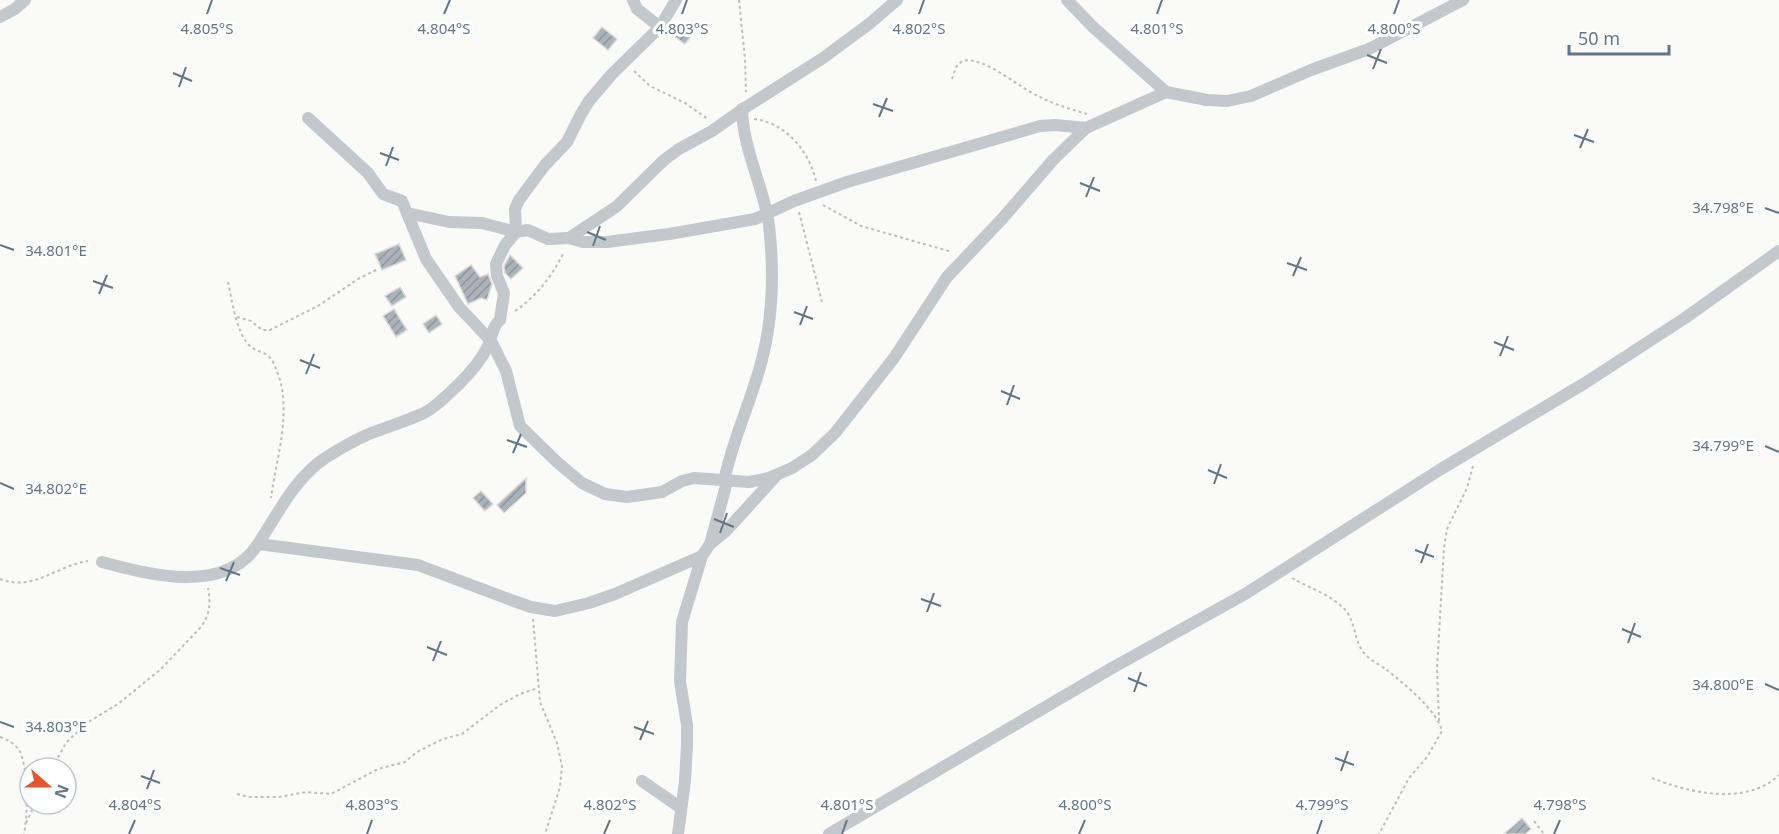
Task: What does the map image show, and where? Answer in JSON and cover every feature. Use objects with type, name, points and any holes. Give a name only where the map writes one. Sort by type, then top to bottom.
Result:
[{"type":"street","points":[[0,17],[15,9],[25,0]]},
{"type":"street","points":[[633,0],[637,9],[660,27]]},
{"type":"street","points":[[102,562],[149,574],[197,578],[239,564],[249,557],[259,544],[271,522],[308,472],[329,456],[367,435],[425,413],[475,368],[491,341],[496,323],[500,320],[504,293],[497,276],[496,264],[505,245],[516,232],[515,209],[519,200],[545,165],[567,142],[589,101],[660,27],[676,0]]},
{"type":"street","points":[[570,238],[616,207],[664,160],[679,149],[743,111],[841,44],[897,0]]},
{"type":"street","points":[[1066,0],[1166,92],[1207,100],[1227,101],[1251,96],[1311,70],[1369,49],[1463,0]]},
{"type":"street","points":[[308,118],[368,174],[383,194],[401,199],[417,241],[433,270],[459,307],[491,341],[506,371],[520,426],[582,483],[605,494],[627,496],[662,492],[693,478],[749,482],[792,468],[812,454],[835,433],[894,358],[947,277],[1002,219],[1053,160],[1086,128],[1166,92]]},
{"type":"street","points":[[710,544],[725,482],[765,347],[769,321],[772,260],[767,215],[747,145],[743,111]]},
{"type":"street","points":[[407,213],[449,222],[482,222],[516,232],[528,230],[548,239],[570,238],[583,242],[607,242],[695,230],[767,215],[819,193],[1040,126],[1086,128]]},
{"type":"street","points":[[829,834],[1102,674],[1245,594],[1480,446],[1585,383],[1685,318],[1779,251]]},
{"type":"street","points":[[678,834],[687,745],[687,725],[680,681],[682,622],[702,556],[710,544],[726,531],[776,475]]},
{"type":"street","points":[[259,544],[411,563],[531,607],[555,611],[589,603],[702,556]]},
{"type":"street","points":[[642,781],[681,808]]},
{"type":"path","points":[[739,0],[745,59],[743,111],[774,125],[794,139],[814,172],[819,193]]},
{"type":"path","points":[[626,60],[642,80],[650,86],[685,103],[718,127]]},
{"type":"path","points":[[952,79],[956,67],[962,61],[975,60],[1037,96],[1062,107],[1107,119]]},
{"type":"path","points":[[822,302],[807,250],[800,214],[800,200],[833,209],[861,226],[967,255]]},
{"type":"path","points":[[500,320],[522,307],[538,292],[555,268],[570,238]]},
{"type":"path","points":[[237,317],[251,321],[262,330],[270,330],[318,306],[358,279],[376,270]]},
{"type":"path","points":[[228,282],[240,330],[252,349],[266,353],[272,358],[282,389],[283,431],[272,496],[271,522]]},
{"type":"path","points":[[1379,834],[1409,778],[1442,731],[1439,721],[1437,669],[1440,600],[1447,529],[1467,488],[1480,446]]},
{"type":"path","points":[[0,579],[13,584],[25,584],[78,564],[92,561],[102,562]]},
{"type":"path","points":[[1281,571],[1334,601],[1346,612],[1354,635],[1365,654],[1402,683],[1439,721]]},
{"type":"path","points":[[59,756],[74,735],[90,721],[118,704],[168,663],[205,623],[211,605],[208,586],[213,574]]},
{"type":"path","points":[[531,607],[540,702],[558,743],[562,766],[560,787],[545,834]]},
{"type":"path","points":[[237,794],[249,797],[279,797],[306,792],[331,794],[378,769],[405,762],[417,752],[443,739],[462,734],[509,699],[538,688]]},
{"type":"path","points":[[0,737],[10,740],[18,748],[22,757],[26,781],[26,825]]},
{"type":"path","points":[[1652,777],[1663,782],[1703,791],[1735,794],[1769,784],[1779,775]]},
{"type":"path","points":[[24,834],[30,816]]},
{"type":"path","points":[[1534,821],[1544,834]]},
{"type":"building","points":[[680,25],[692,35],[685,44],[672,35]]},
{"type":"building","points":[[602,27],[617,39],[608,50],[593,38]]},
{"type":"building","points":[[399,244],[406,260],[382,270],[375,254]]},
{"type":"building","points":[[510,255],[523,268],[511,279],[505,273],[504,266]]},
{"type":"building","points":[[471,265],[480,277],[488,274],[492,284],[487,300],[481,298],[468,304],[455,276]]},
{"type":"building","points":[[400,287],[406,297],[392,306],[385,296]]},
{"type":"building","points":[[394,309],[407,330],[396,337],[383,316]]},
{"type":"building","points":[[436,315],[442,324],[429,333],[423,324]]},
{"type":"building","points":[[526,478],[526,493],[504,513],[497,505]]},
{"type":"building","points":[[481,491],[493,504],[485,511],[473,498]]},
{"type":"building","points":[[1522,818],[1531,829],[1525,834],[1504,834]]}]
